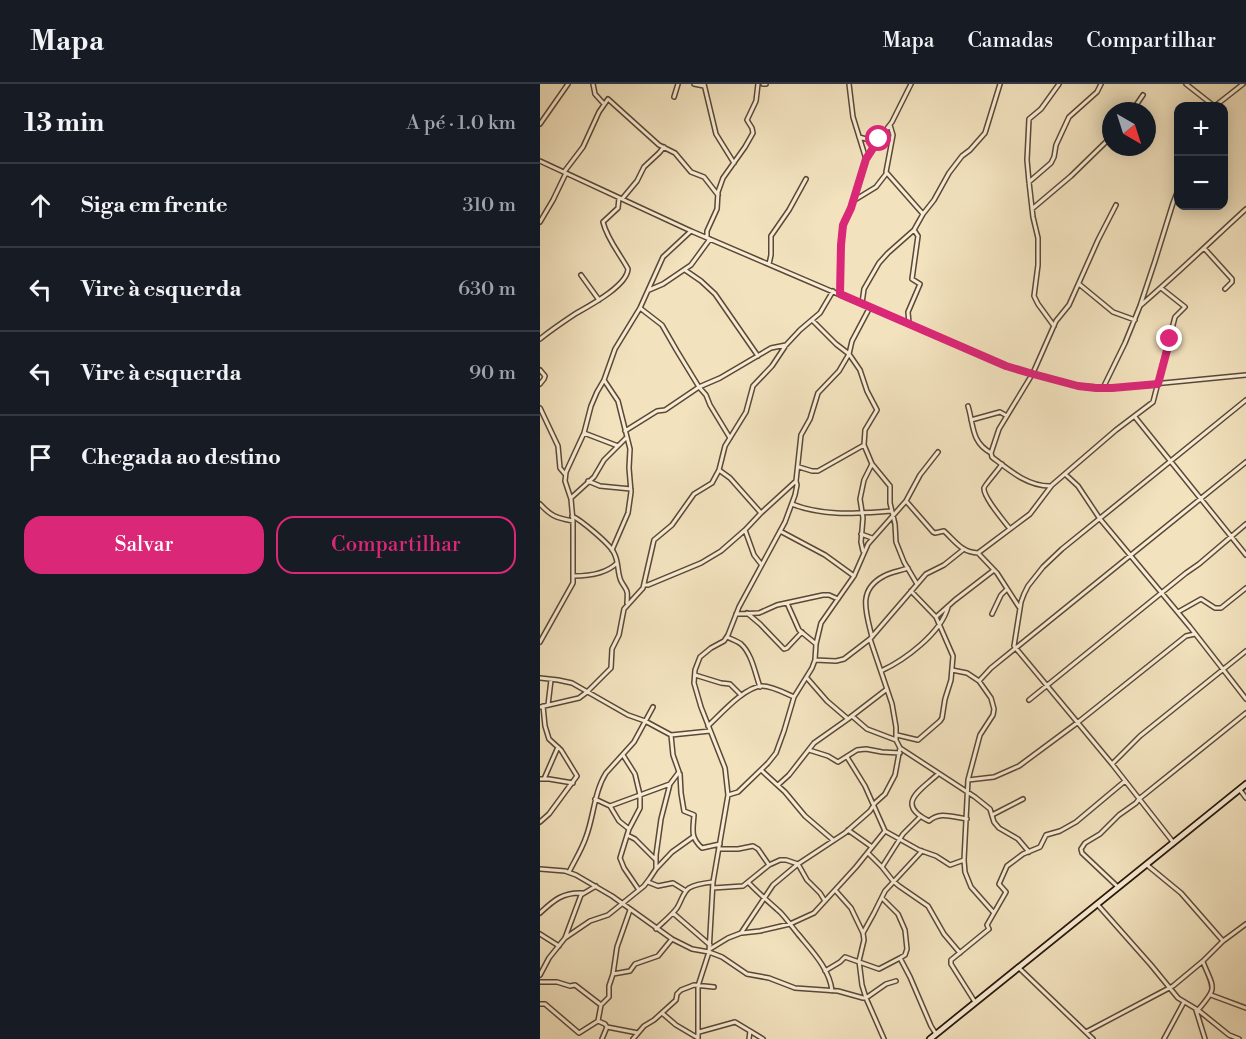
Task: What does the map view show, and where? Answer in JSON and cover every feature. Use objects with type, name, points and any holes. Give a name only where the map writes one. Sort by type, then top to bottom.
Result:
[{"type":"main road","points":[[930,1039],[1246,784]]},
{"type":"street","points":[[540,124],[568,84]]},
{"type":"street","points":[[593,84],[595,94],[604,104]]},
{"type":"street","points":[[674,98],[678,84]]},
{"type":"street","points":[[694,84],[704,85],[716,134],[734,163]]},
{"type":"street","points":[[648,290],[656,288],[691,265],[709,238],[707,231],[717,209],[723,178],[753,133],[747,120],[756,101],[758,84]]},
{"type":"street","points":[[849,84],[853,117],[866,159]]},
{"type":"street","points":[[840,294],[843,225],[866,159],[890,124],[910,84]]},
{"type":"street","points":[[862,303],[864,289],[879,263],[914,230],[949,173],[985,133],[1000,84]]},
{"type":"street","points":[[1054,326],[1034,296],[1038,265],[1038,238],[1029,182],[1028,121],[1041,109],[1059,84]]},
{"type":"street","points":[[1029,182],[1051,163],[1056,145],[1069,117],[1097,92],[1101,84]]},
{"type":"street","points":[[1186,84],[1210,102]]},
{"type":"street","points":[[1220,102],[1243,84]]},
{"type":"street","points":[[1138,102],[1143,95]]},
{"type":"street","points":[[540,222],[607,100],[659,145],[675,153],[691,171],[704,177],[718,195]]},
{"type":"street","points":[[853,201],[876,187],[886,174],[893,135],[890,124]]},
{"type":"street","points":[[859,137],[877,142]]},
{"type":"street","points":[[1032,209],[1102,146]]},
{"type":"street","points":[[540,339],[607,294],[628,273],[603,222],[618,207],[620,199],[637,182],[644,167],[664,147]]},
{"type":"street","points":[[540,161],[691,231],[1006,366],[1078,386],[1103,388],[1246,375]]},
{"type":"street","points":[[886,174],[923,214]]},
{"type":"street","points":[[769,264],[771,236],[806,179]]},
{"type":"street","points":[[1103,388],[1135,320],[1174,201]]},
{"type":"street","points":[[991,453],[997,434],[1033,374],[1054,326],[1070,305],[1116,205]]},
{"type":"street","points":[[1140,306],[1246,209]]},
{"type":"street","points":[[909,324],[908,312],[920,284],[912,279],[918,236],[914,230]]},
{"type":"street","points":[[540,642],[573,586],[573,521],[565,474],[584,433],[591,406],[604,380],[615,349],[640,308],[663,257],[691,231]]},
{"type":"street","points":[[1204,248],[1232,279],[1225,289]]},
{"type":"street","points":[[685,270],[715,294],[758,356]]},
{"type":"street","points":[[581,275],[599,300]]},
{"type":"street","points":[[1079,284],[1113,312],[1135,320]]},
{"type":"street","points":[[906,501],[933,532],[944,531],[957,545],[973,554],[978,553],[1030,514],[1052,486],[1065,474],[1153,402],[1174,317],[1185,308],[1161,288]]},
{"type":"street","points":[[544,706],[573,700],[587,692],[612,667],[612,649],[619,638],[624,609],[644,585],[654,540],[672,525],[694,494],[712,483],[723,452],[746,412],[753,386],[772,366],[786,345],[822,309],[832,291]]},
{"type":"street","points":[[698,1039],[698,986],[710,949],[712,888],[728,795],[725,768],[694,683],[695,670],[700,657],[727,637],[736,614],[780,531],[792,504],[797,485],[801,435],[809,422],[818,393],[839,372],[870,307]]},
{"type":"street","points":[[640,308],[662,325],[730,438]]},
{"type":"street","points":[[812,320],[849,354],[860,370],[867,391],[878,410],[865,430],[864,446],[872,464],[890,486],[896,542],[917,584]]},
{"type":"street","points":[[540,330],[545,335]]},
{"type":"street","points":[[625,431],[771,348],[786,345]]},
{"type":"street","points":[[540,370],[545,375],[540,384]]},
{"type":"street","points":[[604,380],[618,401],[630,449],[631,489],[628,513],[612,550]]},
{"type":"street","points":[[1173,842],[1112,764],[1016,649],[1014,642],[1021,602],[1028,586],[1043,567],[1062,549],[1246,400]]},
{"type":"street","points":[[968,406],[975,438],[991,453],[992,457],[1022,478],[1039,485],[1052,486]]},
{"type":"street","points":[[540,408],[558,446],[560,468],[565,474]]},
{"type":"street","points":[[971,420],[1000,412],[1008,416]]},
{"type":"street","points":[[1135,417],[1246,555]]},
{"type":"street","points":[[584,433],[618,446]]},
{"type":"street","points":[[571,499],[594,477],[604,460],[626,438]]},
{"type":"street","points":[[798,466],[818,471],[864,446]]},
{"type":"street","points":[[728,795],[738,792],[776,753],[794,697],[815,660],[820,625],[854,576],[872,538],[906,501],[920,475],[938,452]]},
{"type":"street","points":[[979,681],[992,668],[1246,462]]},
{"type":"street","points":[[864,553],[861,542],[860,499],[862,484],[872,464]]},
{"type":"street","points":[[1002,464],[984,490],[993,508],[1010,529]]},
{"type":"street","points":[[718,470],[730,478],[761,513]]},
{"type":"street","points":[[1065,474],[1078,486],[1100,519],[1190,627],[1246,699]]},
{"type":"street","points":[[588,481],[600,486],[631,489]]},
{"type":"street","points":[[644,585],[701,563],[721,551],[796,481]]},
{"type":"street","points":[[540,504],[555,517],[573,521]]},
{"type":"street","points":[[792,504],[803,509],[835,514],[892,511]]},
{"type":"street","points":[[572,516],[580,520],[614,552],[622,582],[628,591],[627,604]]},
{"type":"street","points":[[1029,700],[1246,524]]},
{"type":"street","points":[[745,530],[754,555],[762,565]]},
{"type":"street","points":[[780,531],[825,555],[854,576]]},
{"type":"street","points":[[861,534],[872,538]]},
{"type":"street","points":[[815,660],[836,662],[871,638],[926,574],[944,565],[964,549]]},
{"type":"street","points":[[978,553],[994,570],[1020,608]]},
{"type":"street","points":[[574,576],[609,570],[617,562]]},
{"type":"street","points":[[741,933],[773,885],[870,811],[885,794],[895,775],[900,750],[896,738],[893,711],[871,638],[866,595],[873,583],[885,575],[908,568]]},
{"type":"street","points":[[936,617],[994,570]]},
{"type":"street","points":[[1178,613],[1201,599],[1215,608],[1221,608],[1246,588]]},
{"type":"street","points":[[992,614],[1007,589]]},
{"type":"street","points":[[852,716],[867,729],[896,738],[918,740],[940,721],[951,680],[952,652],[936,617],[912,591]]},
{"type":"street","points":[[736,614],[759,613],[787,603],[826,594],[838,599]]},
{"type":"street","points":[[787,603],[797,627],[816,644]]},
{"type":"street","points":[[881,671],[898,663],[913,651],[940,625],[948,607]]},
{"type":"street","points":[[747,613],[784,649],[802,632]]},
{"type":"street","points":[[1186,636],[1190,627]]},
{"type":"street","points":[[968,780],[994,777],[1016,768],[1077,723],[1186,636],[1195,634]]},
{"type":"street","points":[[727,637],[745,649],[760,687]]},
{"type":"street","points":[[1112,764],[1140,736],[1246,651]]},
{"type":"street","points":[[952,670],[967,673],[979,681],[991,698],[994,709],[993,715],[980,735],[968,780],[964,860],[967,879],[971,887],[994,913]]},
{"type":"street","points":[[694,675],[730,684],[741,695]]},
{"type":"street","points":[[540,678],[569,682],[628,715],[671,735],[710,731]]},
{"type":"street","points":[[806,678],[848,719]]},
{"type":"street","points":[[540,822],[549,814],[578,776],[564,754],[551,742],[546,733],[544,706],[550,680]]},
{"type":"street","points":[[708,726],[741,695],[760,687],[778,690],[794,697]]},
{"type":"street","points":[[778,785],[817,741],[887,689]]},
{"type":"street","points":[[569,872],[586,837],[606,773],[634,742],[653,707]]},
{"type":"street","points":[[1118,887],[1082,853],[1081,849],[1085,843],[1100,834],[1119,815],[1246,713]]},
{"type":"street","points":[[671,735],[673,755],[680,772],[684,811],[694,815],[693,837],[702,848],[720,844]]},
{"type":"street","points":[[558,747],[542,779],[573,783]]},
{"type":"street","points":[[808,750],[828,756],[838,762],[857,750],[882,752],[900,750],[968,792],[990,810],[999,828],[1018,839],[1029,852]]},
{"type":"street","points":[[623,755],[638,781],[640,808],[621,852],[621,863],[639,890]]},
{"type":"street","points":[[847,757],[865,786],[885,831],[922,851],[933,854],[950,865],[964,860]]},
{"type":"street","points":[[761,770],[778,785],[817,828],[833,840]]},
{"type":"street","points":[[656,869],[661,819],[670,784],[680,772]]},
{"type":"street","points":[[938,774],[916,794],[912,800],[912,807],[920,817],[928,821],[934,816],[941,815],[967,819]]},
{"type":"street","points":[[975,1002],[951,964],[951,960],[989,929],[987,925],[1006,892],[999,884],[1005,868],[1019,857],[1040,847],[1046,835],[1060,831],[1076,822],[1125,781]]},
{"type":"street","points":[[610,806],[670,784]]},
{"type":"street","points":[[1239,789],[1246,798]]},
{"type":"street","points":[[596,799],[610,806],[619,821],[629,829]]},
{"type":"street","points":[[992,815],[1023,799]]},
{"type":"street","points":[[882,867],[903,834],[920,817]]},
{"type":"street","points":[[848,830],[872,847]]},
{"type":"street","points":[[540,869],[569,872],[596,886],[672,939],[692,949],[710,949],[741,933],[790,924],[810,916],[868,854],[885,831]]},
{"type":"street","points":[[627,835],[635,839],[656,859]]},
{"type":"street","points":[[565,938],[590,921],[608,915],[622,904],[648,882],[656,869],[672,852],[693,837]]},
{"type":"street","points":[[719,849],[753,846],[758,849],[769,865]]},
{"type":"street","points":[[863,933],[885,891],[922,851]]},
{"type":"street","points":[[868,854],[893,881],[928,906],[944,934],[960,953]]},
{"type":"street","points":[[712,888],[740,887],[769,865],[786,860],[798,864],[807,880],[825,901]]},
{"type":"street","points":[[1146,864],[1181,893],[1223,941]]},
{"type":"street","points":[[648,882],[658,886],[673,883],[686,891]]},
{"type":"street","points":[[656,928],[673,913],[686,891],[700,884],[713,882]]},
{"type":"street","points":[[748,882],[790,924],[825,971],[832,985],[832,991]]},
{"type":"street","points":[[540,913],[553,900],[567,893],[583,892],[596,886]]},
{"type":"street","points":[[835,890],[851,908],[863,933],[864,940],[859,961],[861,981],[884,1039]]},
{"type":"street","points":[[540,975],[549,958],[565,938],[583,892]]},
{"type":"street","points":[[825,971],[845,957],[879,969],[904,955],[907,949],[905,930],[898,914],[882,898]]},
{"type":"street","points":[[1097,904],[1151,965],[1174,995],[1229,1035],[1239,1039]]},
{"type":"street","points":[[540,1004],[546,1005],[579,1033],[598,1021],[601,1005],[609,997],[617,947],[630,910]]},
{"type":"street","points":[[673,913],[710,949],[747,974],[769,978],[795,988],[832,991],[860,998],[866,998],[886,984],[896,981]]},
{"type":"street","points":[[1086,1032],[1182,980],[1223,941],[1246,924]]},
{"type":"street","points":[[540,934],[559,946]]},
{"type":"street","points":[[613,974],[630,971],[636,964],[657,956],[672,939]]},
{"type":"street","points":[[900,958],[936,1034]]},
{"type":"street","points":[[1197,1010],[1211,994],[1213,988],[1203,961]]},
{"type":"street","points":[[1018,968],[1093,1039]]},
{"type":"street","points":[[540,982],[557,982],[577,986],[601,1005]]},
{"type":"street","points":[[633,1039],[677,999],[677,993],[681,990],[694,985],[714,987]]},
{"type":"street","points":[[1211,994],[1246,1008]]},
{"type":"street","points":[[1164,1039],[1184,1002]]},
{"type":"street","points":[[1197,1010],[1205,1039]]},
{"type":"street","points":[[662,1013],[681,1029],[698,1039]]},
{"type":"street","points":[[598,1021],[605,1023],[607,1027],[638,1033]]},
{"type":"street","points":[[698,1033],[733,1022],[763,1039]]},
{"type":"street","points":[[602,1039],[607,1027]]},
{"type":"street","points":[[749,1039],[750,1030]]},
{"type":"route","points":[[879,139],[866,159],[851,208],[844,221],[840,294],[1006,366],[1078,386],[1112,388],[1158,384],[1170,339]]}]
